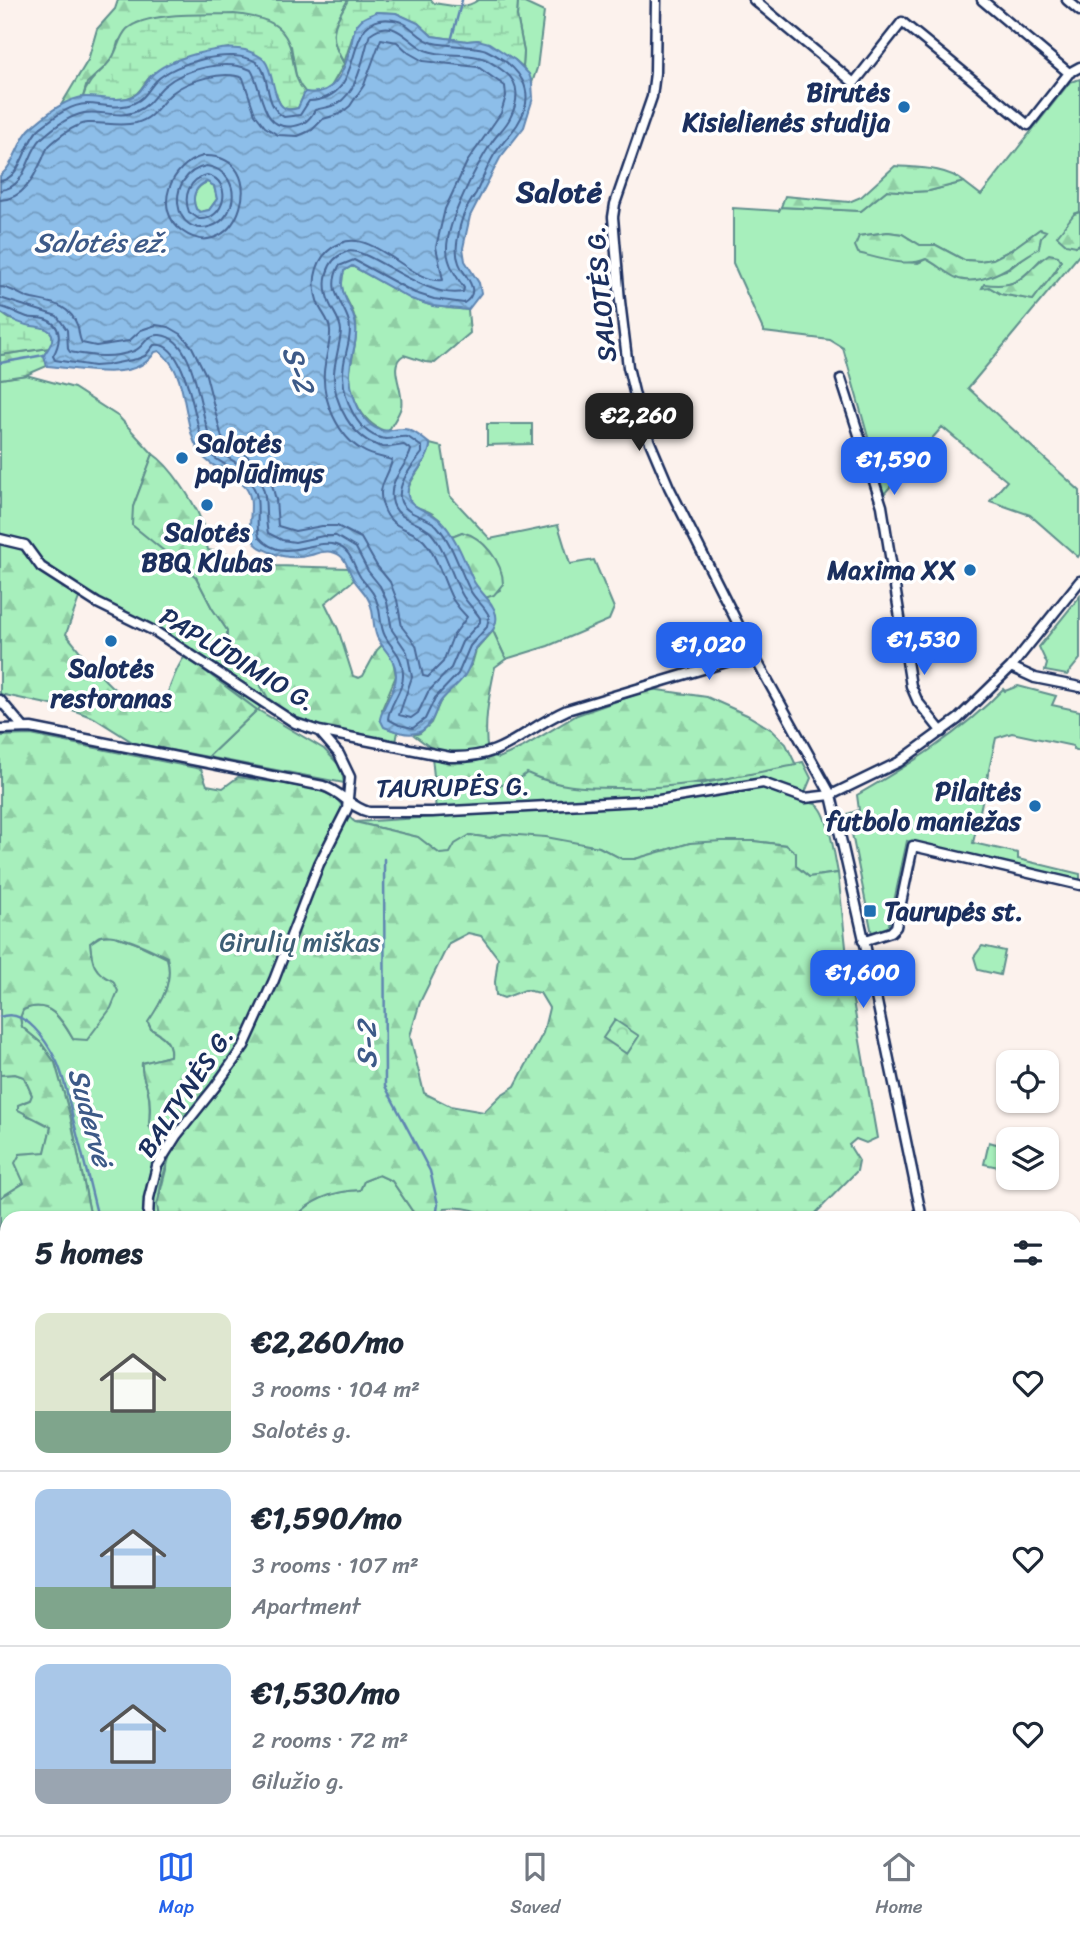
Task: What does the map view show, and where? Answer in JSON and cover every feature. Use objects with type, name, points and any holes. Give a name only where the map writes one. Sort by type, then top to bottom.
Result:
[{"type":"street","name":"SALOTĖS G.","points":[[656,0],[652,97],[615,204],[613,217],[628,367],[641,421],[657,460],[753,654],[831,795],[921,1211]]},
{"type":"street","points":[[754,0],[854,83],[902,22],[1028,125],[1069,73],[1080,67]]},
{"type":"street","points":[[982,0],[1069,73]]},
{"type":"street","points":[[1070,1],[1080,10]]},
{"type":"street","points":[[841,379],[882,506],[911,686],[918,702],[942,732]]},
{"type":"street","name":"PAPLŪDIMIO G.","points":[[0,539],[25,545],[41,567],[97,603],[156,632],[295,723],[319,731],[450,757],[471,758],[503,748],[542,722],[566,710],[753,654]]},
{"type":"street","points":[[831,795],[899,762],[942,732],[1011,667],[1080,581]]},
{"type":"street","points":[[1011,667],[1035,678],[1080,687]]},
{"type":"street","points":[[0,700],[23,727]]},
{"type":"street","name":"TAURUPĖS G.","points":[[0,729],[23,727],[323,786],[340,793],[360,810],[398,813],[659,800],[763,783],[805,798],[831,795]]},
{"type":"street","points":[[319,731],[339,754],[350,777],[348,800]]},
{"type":"street","name":"BALTYNĖS G.","points":[[149,1211],[149,1198],[157,1166],[176,1136],[229,1069],[247,1039],[274,980],[319,864],[344,817],[348,800]]},
{"type":"street","points":[[863,941],[891,932],[896,927],[913,846],[1080,885]]},
{"type":"green space","points":[[118,0],[348,0],[334,31],[335,46],[344,64],[329,90],[315,94],[305,92],[297,82],[291,46],[199,15],[162,17],[137,23],[118,42],[114,56],[106,66],[87,83],[83,97],[61,105],[88,60],[97,29],[115,9]]},
{"type":"green space","points":[[348,0],[431,0],[434,3],[457,6],[478,0],[518,0],[517,16],[524,52],[523,67],[478,40],[432,36],[418,23],[396,13],[376,12],[353,35],[344,63],[335,45],[334,31]]},
{"type":"green space","points":[[518,0],[544,12],[537,68],[532,83],[523,67],[524,52],[517,16]]},
{"type":"green space","points":[[234,14],[272,23],[285,36],[297,79],[305,92],[298,108],[285,110],[274,90],[229,48],[188,57],[169,65],[151,76],[132,97],[83,97],[89,84],[112,58],[124,32],[136,23],[178,15]]},
{"type":"green space","points":[[1080,79],[1080,212],[1074,214],[1076,246],[1080,244],[1080,254],[968,388],[1080,491],[1078,557],[1030,515],[990,501],[1007,481],[942,427],[884,494],[843,348],[830,340],[764,332],[733,263],[733,208],[779,211],[781,207],[861,211],[887,190],[929,191],[964,182],[981,195],[1070,82]],"holes":[[[1040,229],[1022,259],[1009,269],[974,280],[960,279],[926,259],[918,263],[883,259],[859,236],[888,232],[902,234],[920,245],[936,245],[964,260],[980,261],[993,259],[1011,250]],[[1041,259],[1056,272],[1033,300],[1001,294],[989,287],[1018,280]]]},
{"type":"green space","points":[[895,166],[949,173],[964,182],[929,191],[887,190],[861,211],[781,207],[785,196],[849,202],[861,197]]},
{"type":"green space","points":[[207,182],[214,186],[217,199],[209,210],[200,212],[196,209],[194,197],[197,190]]},
{"type":"green space","points":[[1080,212],[1080,244],[1066,244],[1057,236],[1074,214]]},
{"type":"green space","points":[[1040,229],[1046,231],[1041,237],[1039,248],[1012,266],[980,279],[959,279],[926,259],[910,263],[858,253],[855,246],[859,236],[888,232],[902,234],[920,245],[936,245],[964,260],[980,261],[993,259],[1011,250]]},
{"type":"green space","points":[[1049,254],[1058,256],[1061,261],[1033,300],[1001,294],[989,287],[982,288],[984,284],[1015,282]]},
{"type":"green space","points":[[352,266],[412,299],[433,306],[468,310],[470,333],[435,363],[404,355],[399,359],[396,371],[401,407],[388,432],[365,417],[352,391],[350,372],[356,341],[356,323],[343,293],[342,280],[344,271]]},
{"type":"green space","points":[[0,312],[10,319],[47,329],[52,334],[49,348],[0,355]]},
{"type":"green space","points":[[49,348],[44,355],[47,366],[26,375],[0,379],[0,355]]},
{"type":"green space","points":[[26,375],[74,388],[119,417],[153,454],[133,507],[196,577],[227,630],[227,653],[251,669],[268,698],[258,710],[324,749],[341,767],[344,783],[208,757],[257,710],[196,663],[148,632],[79,598],[38,570],[22,549],[0,544],[0,379]]},
{"type":"green space","points":[[487,424],[532,424],[532,444],[487,445]]},
{"type":"green space","points":[[430,444],[442,447],[450,496],[490,539],[558,525],[570,564],[594,560],[614,608],[609,620],[548,646],[506,659],[493,631],[496,615],[485,598],[500,590],[462,532],[452,536],[437,517],[413,504],[408,498],[409,486],[426,458]]},
{"type":"green space","points":[[153,454],[174,476],[194,505],[202,522],[208,550],[276,566],[350,568],[354,580],[325,603],[338,629],[353,676],[363,676],[382,645],[392,655],[396,676],[382,709],[385,727],[398,732],[396,742],[313,725],[290,716],[268,698],[251,669],[227,653],[227,630],[196,577],[132,525],[133,507]]},
{"type":"green space","points":[[462,532],[477,539],[496,559],[503,584],[494,595],[485,598],[477,589],[452,536]]},
{"type":"green space","points":[[0,544],[22,549],[38,570],[79,598],[66,634],[95,670],[120,694],[147,708],[160,708],[185,656],[257,710],[208,757],[134,743],[94,718],[70,709],[0,694]]},
{"type":"green space","points":[[1080,596],[1080,659],[1067,675],[1045,671],[1047,664],[1039,647]]},
{"type":"green space","points":[[493,631],[506,659],[495,667],[486,721],[488,754],[499,758],[577,715],[651,689],[707,697],[747,715],[772,730],[786,744],[796,765],[707,781],[639,788],[571,786],[527,773],[516,781],[502,785],[434,776],[431,748],[414,735],[431,723],[440,702],[472,664],[476,650]]},
{"type":"green space","points":[[1018,686],[1056,696],[1052,705],[1080,711],[1080,751],[1073,749],[1073,746],[1012,733],[996,738],[973,843],[1018,853],[1018,859],[1080,874],[1080,881],[907,841],[888,929],[872,934],[848,814],[859,810],[857,795],[952,734],[1003,689],[1005,691]]},
{"type":"green space","name":"Girulių miškas","points":[[31,735],[201,769],[207,785],[223,788],[238,777],[316,790],[334,797],[355,822],[418,837],[440,854],[450,853],[455,844],[470,835],[490,838],[504,834],[546,837],[599,847],[622,859],[635,859],[690,843],[753,841],[786,845],[796,853],[796,866],[809,877],[838,873],[850,984],[877,1138],[866,1143],[856,1139],[849,1145],[859,1161],[857,1171],[818,1211],[476,1211],[457,1207],[444,1208],[443,1211],[412,1211],[392,1181],[379,1175],[364,1181],[360,1190],[333,1194],[302,1211],[158,1211],[157,1205],[170,1154],[149,1126],[150,1100],[142,1063],[170,1056],[168,1042],[151,1029],[148,1022],[162,1000],[169,966],[167,957],[134,942],[107,935],[90,943],[92,956],[97,970],[113,981],[118,991],[111,1008],[87,1040],[73,1039],[59,1018],[47,1009],[32,1007],[23,1010],[20,1018],[22,1027],[41,1043],[55,1063],[70,1115],[90,1211],[0,1211],[0,1198],[24,1183],[15,1163],[20,1154],[45,1152],[51,1127],[18,1110],[18,1105],[30,1100],[32,1095],[24,1077],[15,1074],[0,1075],[0,736]],"holes":[[[468,933],[481,936],[498,958],[496,995],[504,998],[525,990],[540,993],[549,1008],[543,1033],[515,1086],[501,1095],[484,1112],[450,1106],[424,1093],[410,1036],[420,1002],[449,943]]]},
{"type":"green space","points":[[803,762],[811,778],[806,790],[806,802],[817,805],[825,817],[838,873],[809,877],[796,866],[786,845],[753,841],[690,843],[635,859],[621,859],[599,847],[504,834],[490,838],[470,835],[450,854],[440,854],[417,837],[355,822],[436,817],[434,776],[502,785],[516,781],[527,772],[541,779],[701,784]]},
{"type":"green space","points":[[112,935],[136,943],[167,958],[169,967],[165,992],[148,1023],[151,1029],[168,1043],[170,1056],[142,1063],[150,1100],[149,1126],[170,1154],[159,1194],[158,1211],[90,1211],[70,1115],[55,1063],[41,1043],[22,1027],[20,1018],[23,1010],[32,1007],[47,1009],[59,1018],[73,1039],[101,975],[92,962],[90,943],[101,936]]},
{"type":"green space","points":[[982,946],[1005,951],[1000,975],[978,970],[974,957]]},
{"type":"green space","points":[[615,1020],[639,1036],[627,1054],[603,1038]]},
{"type":"green space","points":[[15,1074],[24,1077],[32,1095],[30,1100],[24,1102],[25,1115],[41,1120],[51,1127],[45,1153],[20,1154],[25,1182],[0,1198],[0,1075]]},
{"type":"green space","points":[[989,1142],[996,1144],[996,1166],[984,1164]]},
{"type":"green space","points":[[379,1175],[392,1181],[412,1211],[301,1211],[333,1194],[360,1190],[364,1181]]},
{"type":"water","name":"Salotės ež.","points":[[376,12],[396,13],[418,23],[432,36],[489,43],[515,60],[529,74],[533,98],[524,127],[500,158],[470,216],[463,248],[465,261],[479,283],[481,293],[468,310],[433,306],[411,299],[352,266],[344,271],[342,280],[356,327],[350,376],[358,408],[373,427],[383,431],[409,430],[430,444],[426,458],[410,483],[408,496],[413,504],[446,526],[473,580],[496,615],[495,626],[475,650],[465,676],[440,702],[427,727],[410,734],[384,727],[380,719],[396,680],[395,668],[377,637],[368,598],[354,580],[344,559],[327,551],[301,557],[285,557],[256,544],[250,528],[249,494],[236,478],[210,463],[200,453],[190,427],[181,385],[169,361],[159,351],[146,362],[121,371],[47,366],[44,355],[51,343],[50,331],[19,323],[0,312],[0,176],[10,164],[29,129],[40,120],[59,106],[79,98],[132,97],[159,69],[182,58],[223,49],[245,50],[262,58],[268,66],[278,101],[283,107],[298,108],[305,92],[324,91],[337,81],[345,65],[356,26],[362,19]],"holes":[[[207,182],[214,186],[217,199],[209,210],[200,212],[196,209],[195,192]]]},
{"type":"waterway","name":"S-2","points":[[451,41],[462,0]]},
{"type":"waterway","points":[[0,363],[44,355]]},
{"type":"waterway","name":"S-2","points":[[384,859],[385,1086],[430,1171],[438,1204],[437,1211]]},
{"type":"waterway","name":"Sudervė","points":[[0,1017],[10,1015],[27,1022],[48,1045],[57,1062],[96,1211]]},
{"type":"place","name":"Birutės Kisielienės studija","points":[[904,107]]},
{"type":"place","name":"Salotės paplūdimys","points":[[182,458]]},
{"type":"place","name":"Salotės BBQ Klubas","points":[[207,505]]},
{"type":"place","name":"Maxima XX","points":[[970,570]]},
{"type":"place","name":"Salotės restoranas","points":[[111,641]]},
{"type":"place","name":"Pilaitės futbolo maniežas","points":[[1035,806]]},
{"type":"place","name":"Taurupės st.","points":[[870,911]]},
{"type":"district","name":"Salotė","points":[[559,192]]}]
